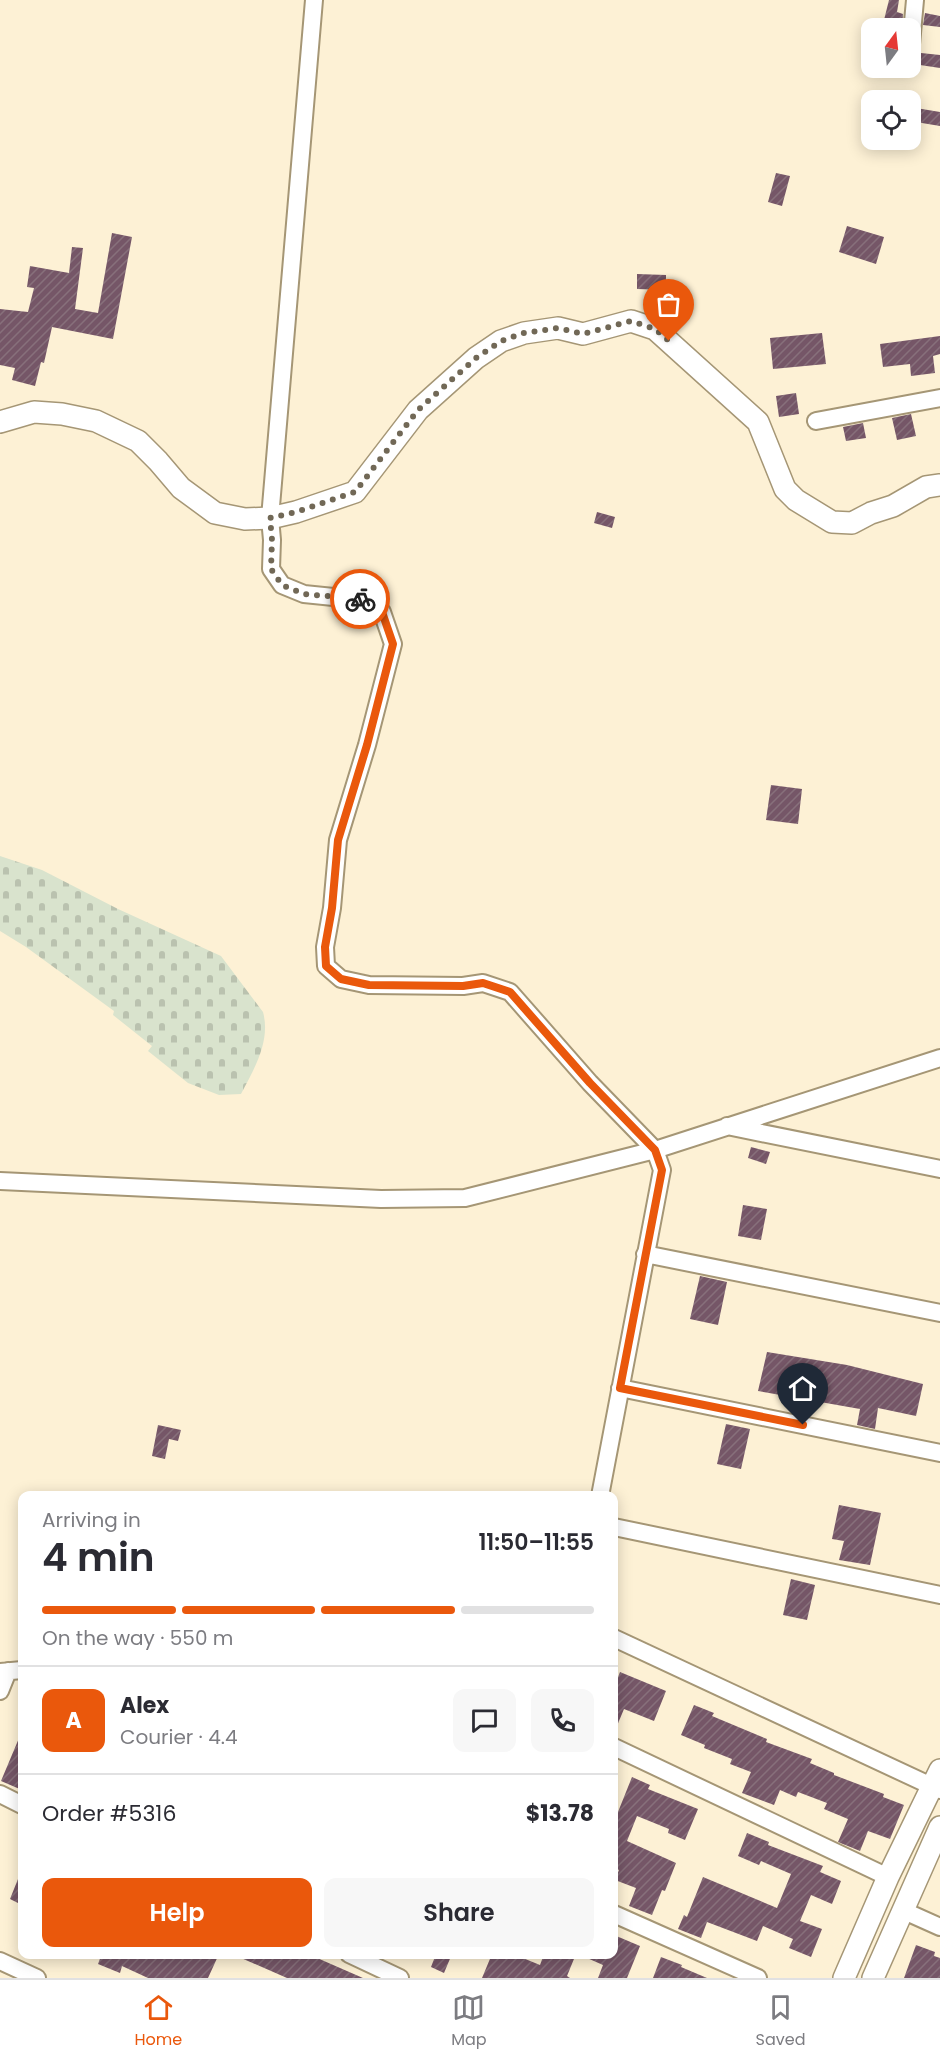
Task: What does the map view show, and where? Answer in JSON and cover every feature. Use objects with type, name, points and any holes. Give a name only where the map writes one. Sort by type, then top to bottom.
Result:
[{"type":"street","points":[[314,0],[270,518],[271,569],[282,585],[304,594],[363,600],[382,612],[393,644],[367,745],[338,840],[332,908],[325,947],[326,966],[341,979],[369,985],[463,986],[483,983],[510,992],[590,1083],[655,1150],[662,1170],[601,1491]]},
{"type":"street","points":[[913,18],[915,0]]},
{"type":"street","points":[[0,422],[34,412],[62,414],[96,421],[138,441],[181,488],[215,513],[245,519],[270,518],[296,512],[355,492],[418,410],[476,358],[501,341],[524,333],[558,328],[583,334],[631,321],[655,329],[758,422],[786,489],[796,500],[832,522],[852,523],[893,506],[926,487],[940,485]]},
{"type":"street","points":[[816,421],[940,398]]},
{"type":"street","points":[[0,1181],[381,1199],[465,1198],[655,1150],[940,1058]]},
{"type":"street","points":[[726,1126],[940,1169]]},
{"type":"street","points":[[645,1254],[940,1313]]},
{"type":"street","points":[[620,1388],[940,1453]]},
{"type":"street","points":[[618,1528],[940,1594]]},
{"type":"street","points":[[618,1640],[937,1782],[888,1876],[844,1978]]},
{"type":"street","points":[[0,1690],[10,1671]]},
{"type":"street","points":[[618,1748],[888,1876]]},
{"type":"street","points":[[0,1794],[18,1803]]},
{"type":"street","points":[[873,1978],[940,1827]]},
{"type":"street","points":[[902,1910],[940,1927]]},
{"type":"street","points":[[618,1916],[758,1978]]},
{"type":"street","points":[[360,1959],[400,1978]]},
{"type":"street","points":[[0,1961],[38,1978]]},
{"type":"green space","points":[[0,856],[42,870],[118,909],[221,956],[263,1012],[265,1023],[260,1054],[241,1094],[219,1095],[188,1083],[148,1051],[152,1046],[113,1015],[114,1011],[26,947],[0,931]]},
{"type":"building","points":[[889,0],[899,0],[897,12],[903,14],[903,18],[884,18]]},
{"type":"building","points":[[925,13],[940,16],[940,27],[923,25]]},
{"type":"building","points":[[921,53],[940,55],[940,68],[921,65]]},
{"type":"building","points":[[921,109],[940,112],[940,126],[921,123]]},
{"type":"building","points":[[776,173],[790,176],[782,206],[768,202]]},
{"type":"building","points":[[847,226],[884,237],[876,264],[839,252]]},
{"type":"building","points":[[112,233],[132,237],[113,339],[52,327],[44,363],[41,362],[35,386],[12,380],[15,368],[0,365],[0,309],[28,312],[34,288],[27,287],[30,266],[69,273],[72,247],[83,248],[75,309],[98,313]]},
{"type":"building","points":[[637,274],[666,275],[666,290],[637,289]]},
{"type":"building","points":[[822,333],[826,364],[773,369],[770,338]]},
{"type":"building","points":[[940,336],[940,354],[933,356],[935,373],[911,376],[910,364],[883,367],[880,344]]},
{"type":"building","points":[[796,393],[799,414],[779,417],[776,396]]},
{"type":"building","points":[[911,414],[916,436],[897,440],[892,418]]},
{"type":"building","points":[[863,423],[866,438],[846,441],[843,427]]},
{"type":"building","points":[[597,512],[615,517],[612,528],[594,523]]},
{"type":"building","points":[[771,785],[802,789],[798,824],[766,820]]},
{"type":"building","points":[[751,1147],[770,1152],[766,1164],[748,1158]]},
{"type":"building","points":[[743,1205],[767,1209],[761,1240],[738,1236]]},
{"type":"building","points":[[700,1276],[727,1282],[718,1325],[690,1319]]},
{"type":"building","points":[[767,1352],[847,1365],[923,1384],[916,1416],[878,1408],[875,1429],[857,1425],[860,1409],[758,1391]]},
{"type":"building","points":[[726,1424],[750,1429],[741,1469],[717,1464]]},
{"type":"building","points":[[158,1425],[181,1430],[178,1441],[169,1439],[165,1459],[152,1456]]},
{"type":"building","points":[[839,1505],[881,1513],[870,1565],[839,1560],[844,1541],[832,1539]]},
{"type":"building","points":[[791,1579],[815,1585],[807,1620],[783,1615]]},
{"type":"building","points":[[620,1672],[666,1691],[654,1721],[624,1709],[618,1723]]},
{"type":"building","points":[[694,1705],[714,1713],[712,1716],[767,1739],[766,1742],[812,1759],[810,1763],[834,1775],[884,1794],[883,1797],[904,1805],[890,1839],[868,1831],[860,1851],[838,1842],[848,1819],[824,1809],[827,1803],[798,1792],[796,1797],[780,1790],[774,1805],[742,1793],[751,1772],[730,1764],[732,1759],[704,1748],[705,1745],[681,1735]]},
{"type":"building","points":[[18,1741],[18,1788],[1,1781]]},
{"type":"building","points":[[632,1777],[650,1785],[648,1789],[698,1809],[685,1840],[668,1833],[669,1829],[637,1816],[627,1841],[676,1863],[652,1915],[629,1906],[636,1888],[618,1881],[618,1812]]},
{"type":"building","points":[[747,1833],[769,1842],[768,1845],[823,1866],[820,1872],[841,1881],[832,1904],[811,1895],[800,1921],[822,1929],[811,1957],[789,1948],[793,1939],[763,1926],[757,1941],[707,1922],[701,1938],[678,1929],[684,1915],[687,1917],[703,1877],[777,1908],[791,1874],[761,1861],[759,1865],[738,1856]]},
{"type":"building","points":[[18,1879],[18,1903],[10,1899]]},
{"type":"building","points":[[618,1937],[640,1946],[627,1978],[598,1978],[603,1965],[589,1959],[618,1959]]},
{"type":"building","points":[[916,1945],[935,1952],[934,1956],[940,1958],[940,1978],[904,1978]]},
{"type":"building","points":[[661,1957],[682,1965],[681,1967],[707,1978],[653,1978]]},
{"type":"building","points":[[100,1959],[217,1959],[208,1978],[148,1978],[122,1966],[120,1973],[98,1964]]},
{"type":"building","points":[[243,1959],[319,1959],[363,1978],[287,1978]]},
{"type":"building","points":[[434,1959],[450,1959],[444,1973],[431,1967]]},
{"type":"building","points":[[490,1959],[525,1959],[540,1965],[542,1959],[574,1959],[567,1976],[570,1978],[482,1978]]},
{"type":"way so far","points":[[360,599],[304,594],[282,585],[271,569],[270,518],[296,512],[355,492],[418,410],[476,358],[501,341],[524,333],[558,328],[583,334],[631,321],[655,329],[669,341]]},
{"type":"route","points":[[360,599],[382,612],[393,644],[367,745],[338,840],[337,871],[325,947],[326,966],[341,979],[369,985],[400,984],[434,987],[483,983],[510,992],[590,1083],[655,1150],[662,1170],[620,1388],[803,1425]]}]
